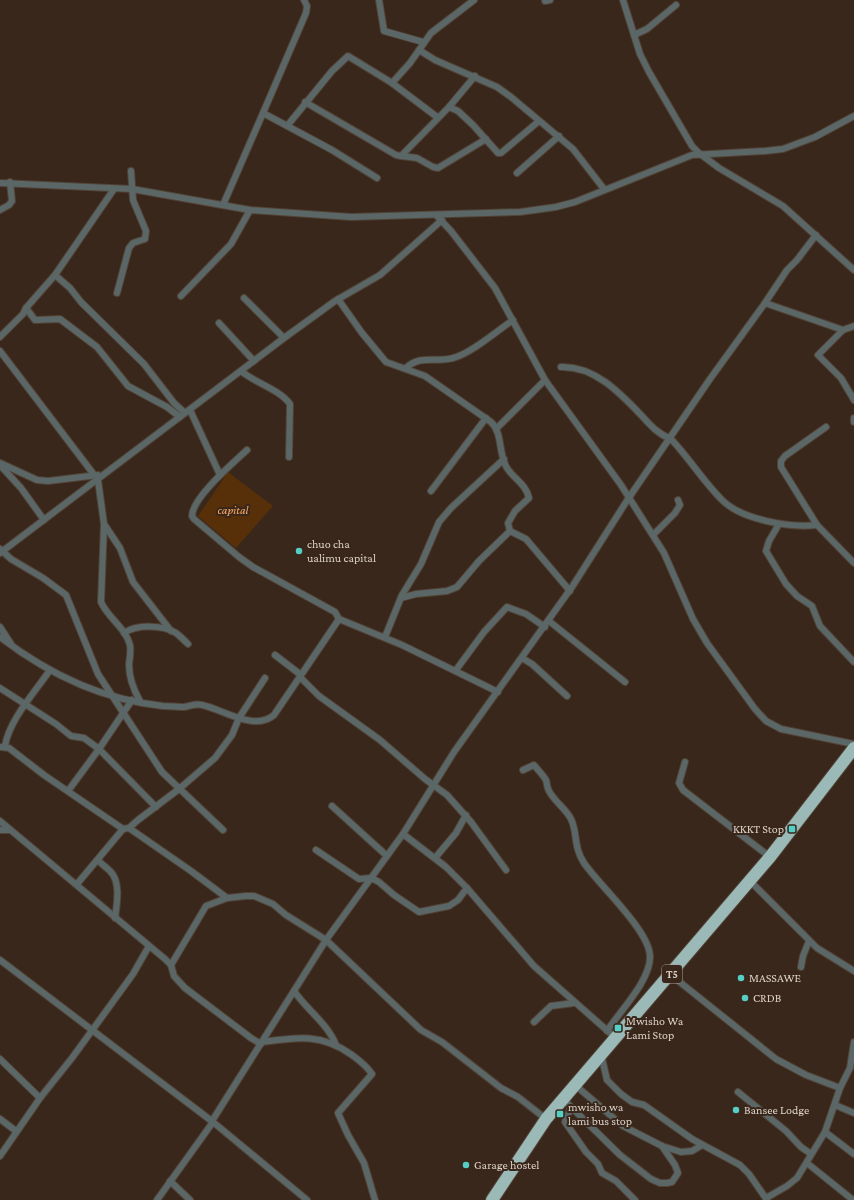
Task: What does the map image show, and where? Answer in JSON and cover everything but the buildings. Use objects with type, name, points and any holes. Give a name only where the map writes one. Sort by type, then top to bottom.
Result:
[{"type":"highway","name":"T5","points":[[492,1200],[546,1120],[568,1103],[575,1085],[602,1054],[611,1034],[671,975],[770,857],[853,750]]},
{"type":"street","points":[[223,205],[306,12],[307,6],[304,0]]},
{"type":"street","points":[[379,0],[384,30],[423,42]]},
{"type":"street","points":[[392,83],[419,50],[423,42],[444,22],[474,0]]},
{"type":"street","points":[[623,0],[643,60],[660,95],[692,146],[699,153],[749,187],[783,206],[854,270]]},
{"type":"street","points":[[634,35],[647,29],[676,5]]},
{"type":"street","points":[[419,50],[435,60],[475,76],[497,87],[559,136],[573,149],[604,189]]},
{"type":"street","points":[[287,126],[305,102],[332,71],[348,56],[392,83],[437,117]]},
{"type":"street","points":[[401,156],[406,153],[437,117],[449,107],[475,76]]},
{"type":"street","points":[[305,102],[396,156],[417,158],[433,167],[438,168],[486,139]]},
{"type":"street","points":[[449,107],[458,111],[486,139],[496,152],[501,153],[539,121]]},
{"type":"street","points":[[263,113],[377,178]]},
{"type":"street","points":[[0,183],[10,182],[132,190],[250,210],[351,218],[520,212],[556,207],[575,202],[672,162],[699,153],[765,151],[783,148],[814,137],[854,116]]},
{"type":"street","points":[[516,173],[559,136]]},
{"type":"street","points":[[117,293],[129,248],[133,243],[145,239],[146,236],[146,231],[136,209],[132,190],[131,171]]},
{"type":"street","points":[[0,210],[9,205],[12,201],[10,182]]},
{"type":"street","points":[[0,337],[23,314],[26,308],[55,275],[114,189]]},
{"type":"street","points":[[180,296],[231,244],[250,210]]},
{"type":"street","points":[[436,215],[442,220],[495,288],[545,380],[621,485],[628,499],[654,535],[664,553],[693,619],[707,643],[755,709],[766,721],[781,729],[853,750]]},
{"type":"street","points":[[223,830],[179,790],[162,772],[123,714],[98,674],[66,595],[1,551],[44,520],[97,478],[106,474],[284,338],[338,299],[380,275],[442,220]]},
{"type":"street","points":[[157,1200],[213,1122],[326,940],[403,834],[454,752],[570,591],[628,499],[671,439],[710,379],[765,303],[786,270],[797,260],[816,235]]},
{"type":"street","points":[[55,275],[70,288],[81,302],[144,364],[174,403],[185,414],[220,475]]},
{"type":"street","points":[[244,298],[284,338]]},
{"type":"street","points":[[338,299],[382,359],[390,364],[406,368],[436,383],[486,418],[496,428],[506,468],[525,487],[529,498],[515,511],[508,523],[510,531],[526,539],[570,591]]},
{"type":"street","points":[[765,303],[842,330]]},
{"type":"street","points":[[26,308],[35,320],[58,319],[65,322],[97,347],[128,386],[167,407],[185,414]]},
{"type":"street","points":[[406,368],[419,360],[447,360],[458,357],[513,320]]},
{"type":"street","points":[[219,323],[254,361]]},
{"type":"street","points":[[854,326],[842,330],[818,355],[841,378],[854,400]]},
{"type":"street","points":[[0,351],[97,478],[104,524],[101,602],[104,609],[124,633],[131,652],[129,665],[131,682],[130,699],[123,714],[68,790]]},
{"type":"street","points":[[561,367],[572,367],[593,373],[620,394],[660,435],[671,439],[728,505],[744,513],[779,524],[817,525]]},
{"type":"street","points":[[241,371],[251,379],[279,394],[290,404],[289,457]]},
{"type":"street","points":[[496,428],[545,380]]},
{"type":"street","points":[[431,491],[486,418]]},
{"type":"street","points":[[826,427],[785,456],[781,464],[817,525],[854,563]]},
{"type":"street","points":[[247,450],[220,475],[192,510],[192,516],[194,519],[244,560],[335,612],[339,619],[354,627],[385,637],[456,670],[498,692]]},
{"type":"street","points":[[385,637],[401,598],[421,564],[443,516],[504,459]]},
{"type":"street","points":[[0,464],[37,480],[48,481],[97,478]]},
{"type":"street","points":[[0,464],[21,488],[44,520]]},
{"type":"street","points":[[654,535],[676,513],[680,505],[678,500]]},
{"type":"street","points":[[104,524],[120,548],[133,582],[171,631],[188,644]]},
{"type":"street","points":[[779,524],[769,541],[766,551],[786,584],[797,596],[808,601],[812,606],[820,626],[854,662]]},
{"type":"street","points":[[401,598],[416,594],[447,591],[457,588],[479,561],[510,531]]},
{"type":"street","points":[[456,670],[484,632],[508,607],[547,624],[625,682]]},
{"type":"street","points":[[0,637],[50,670],[76,684],[99,692],[163,706],[186,707],[201,704],[239,718],[264,720],[271,718],[339,619]]},
{"type":"street","points":[[0,627],[13,647]]},
{"type":"street","points":[[124,633],[135,628],[162,628],[171,631]]},
{"type":"street","points":[[275,655],[301,676],[319,696],[380,740],[447,795],[466,815],[506,870]]},
{"type":"street","points":[[522,658],[532,664],[568,696]]},
{"type":"street","points":[[50,670],[7,735],[3,747],[191,871],[227,898]]},
{"type":"street","points":[[98,674],[99,692]]},
{"type":"street","points":[[77,884],[126,829],[179,790],[215,758],[232,735],[239,718],[265,678]]},
{"type":"street","points":[[131,682],[140,702]]},
{"type":"street","points":[[0,688],[56,724],[71,736],[84,738],[99,749],[156,807]]},
{"type":"street","points":[[685,762],[679,783],[683,790],[770,857]]},
{"type":"street","points":[[403,834],[435,858],[467,888],[534,966],[574,1003],[611,1034],[648,971],[650,957],[647,945],[637,929],[584,862],[576,846],[575,829],[571,818],[560,807],[548,790],[546,779],[534,765],[523,770]]},
{"type":"street","points":[[332,806],[387,856]]},
{"type":"street","points":[[435,858],[458,830],[466,815]]},
{"type":"street","points":[[0,821],[166,959],[171,965],[174,976],[185,988],[251,1038],[261,1043],[305,1038],[328,1041],[336,1044],[366,1065],[372,1074],[338,1113],[364,1163],[375,1200]]},
{"type":"street","points":[[0,830],[10,830]]},
{"type":"street","points":[[316,850],[359,879],[371,878],[379,882],[394,895],[419,912],[449,906],[458,900],[467,888]]},
{"type":"street","points":[[98,860],[102,866],[111,871],[116,885],[118,897],[115,918]]},
{"type":"street","points":[[750,881],[809,941],[827,956],[854,971]]},
{"type":"street","points":[[171,965],[206,906],[227,898],[254,896],[273,904],[286,915],[326,940],[421,1030],[442,1042],[501,1088],[518,1097],[546,1120]]},
{"type":"street","points":[[802,967],[803,956],[809,941]]},
{"type":"street","points":[[0,1156],[14,1137],[16,1131],[33,1111],[40,1098],[72,1058],[92,1028],[133,974],[149,946]]},
{"type":"street","points":[[0,960],[92,1028],[213,1122],[307,1200]]},
{"type":"street","points":[[671,975],[776,1059],[806,1075],[840,1088]]},
{"type":"street","points":[[294,991],[300,1000],[332,1034],[336,1044]]},
{"type":"street","points":[[534,1022],[551,1006],[574,1003]]},
{"type":"street","points":[[602,1054],[607,1080],[621,1094],[632,1102],[644,1105],[702,1145],[744,1168],[767,1199],[793,1182],[807,1163],[825,1132],[836,1105],[840,1088],[852,1069],[854,1042]]},
{"type":"street","points":[[0,1058],[40,1098]]},
{"type":"street","points":[[575,1085],[623,1126],[662,1146],[682,1152],[692,1151],[702,1145]]},
{"type":"street","points":[[738,1092],[786,1131],[801,1147],[811,1154]]},
{"type":"street","points":[[568,1103],[636,1167],[655,1181],[667,1184],[675,1179],[678,1173],[675,1165],[662,1146]]},
{"type":"street","points":[[568,1103],[565,1122],[586,1152],[598,1164],[602,1173],[616,1182],[635,1200]]},
{"type":"street","points":[[836,1105],[854,1113]]},
{"type":"street","points":[[0,1118],[16,1131]]},
{"type":"street","points":[[825,1132],[854,1154]]},
{"type":"street","points":[[807,1163],[853,1200]]},
{"type":"street","points":[[170,1181],[190,1200]]},
{"type":"green space","name":"capital","points":[[228,472],[273,506],[236,548],[198,516]]},
{"type":"place","name":"chuo cha ualimu capital","points":[[299,551]]},
{"type":"place","name":"KKKT Stop","points":[[792,829]]},
{"type":"place","name":"MASSAWE","points":[[741,978]]},
{"type":"place","name":"CRDB","points":[[745,998]]},
{"type":"place","name":"Mwisho Wa Lami Stop","points":[[618,1028]]},
{"type":"place","name":"Bansee Lodge","points":[[736,1110]]},
{"type":"place","name":"mwisho wa lami bus stop","points":[[560,1114]]},
{"type":"place","name":"Garage hostel","points":[[466,1165]]}]
